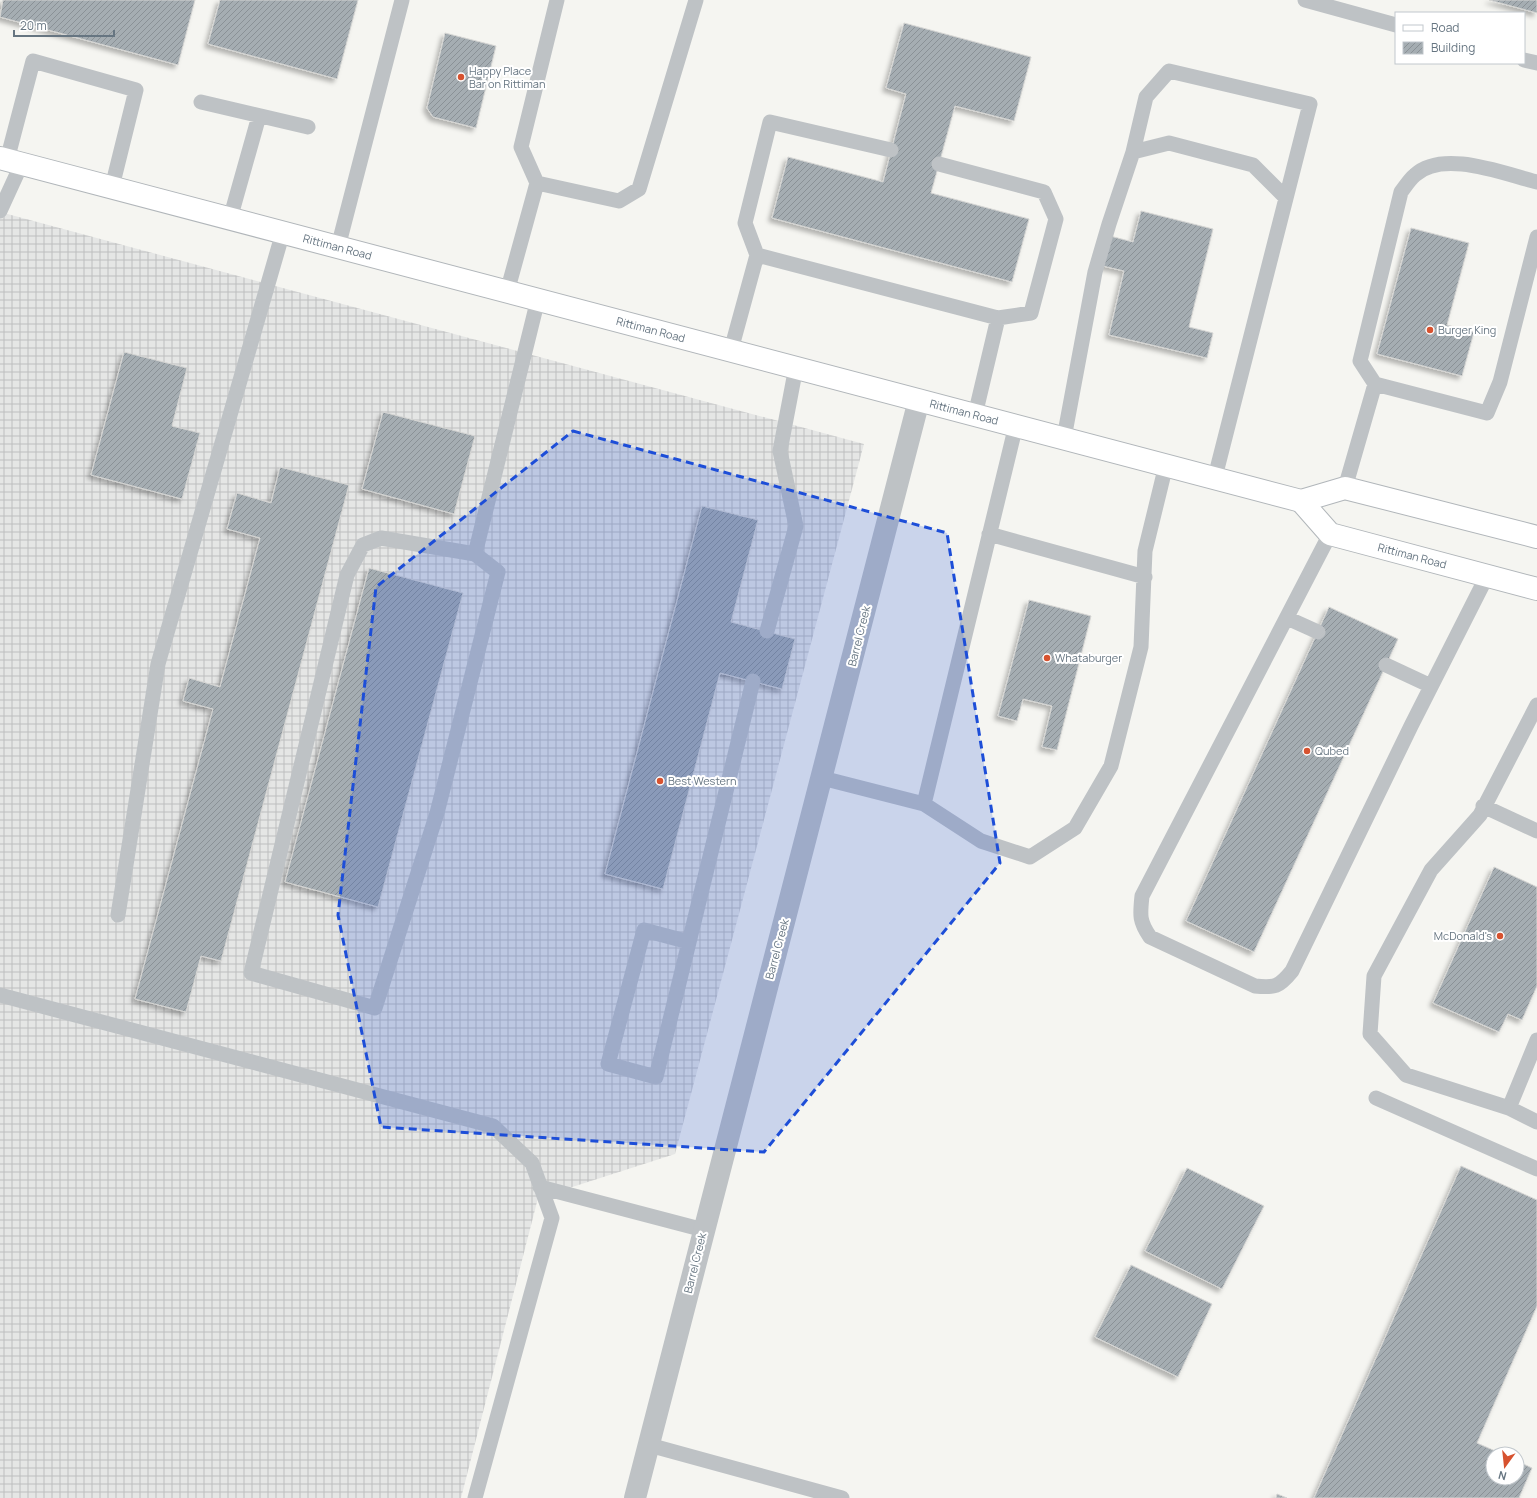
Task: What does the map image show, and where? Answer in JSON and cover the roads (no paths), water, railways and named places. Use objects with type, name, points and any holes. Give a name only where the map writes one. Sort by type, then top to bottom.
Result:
[{"type":"main road","name":"Rittiman Road","points":[[9,160],[1301,501]]},
{"type":"main road","points":[[1330,534],[1301,501],[1345,488],[1537,537]]},
{"type":"main road","name":"Rittiman Road","points":[[1330,534],[1537,590]]},
{"type":"street","name":"Barrel Creek","points":[[635,1498],[920,400]]},
{"type":"lane","points":[[338,247],[402,0]]},
{"type":"lane","points":[[507,292],[537,183],[521,147],[558,0]]},
{"type":"lane","points":[[537,183],[619,201],[639,189],[696,0]]},
{"type":"lane","points":[[1305,0],[1395,25]]},
{"type":"lane","points":[[1525,60],[1537,63]]},
{"type":"lane","points":[[0,210],[9,160],[33,61],[136,90],[112,187]]},
{"type":"lane","points":[[1064,438],[1096,272],[1109,224],[1133,152],[1146,97],[1169,71],[1310,104],[1214,477]]},
{"type":"lane","points":[[201,102],[308,126]]},
{"type":"lane","points":[[230,218],[259,116]]},
{"type":"lane","points":[[731,350],[757,255],[745,223],[770,122],[891,150]]},
{"type":"lane","points":[[1133,152],[1168,143],[1253,165],[1286,198]]},
{"type":"lane","points":[[1537,182],[1459,163],[1435,164],[1415,175],[1401,192],[1360,361],[1375,384],[1487,413],[1500,382],[1537,237]]},
{"type":"lane","points":[[757,255],[998,318],[1031,313],[1056,219],[1044,192],[939,164]]},
{"type":"lane","points":[[118,914],[158,664],[283,232]]},
{"type":"lane","points":[[475,554],[538,299]]},
{"type":"lane","points":[[975,415],[998,318]]},
{"type":"lane","points":[[767,632],[796,526],[780,451],[796,367]]},
{"type":"lane","points":[[1345,488],[1375,384]]},
{"type":"lane","points":[[924,804],[1016,425]]},
{"type":"lane","points":[[822,778],[924,804],[981,841],[1030,857],[1075,828],[1112,766],[1141,647],[1145,551],[1166,465]]},
{"type":"lane","points":[[989,534],[1144,576]]},
{"type":"lane","points":[[1330,534],[1142,896],[1142,926],[1150,936],[1255,986],[1272,988],[1284,981],[1292,971],[1431,686],[1488,576]]},
{"type":"lane","points":[[381,538],[475,554],[498,572],[437,813],[375,1008],[251,973],[347,575],[350,569],[363,545],[381,538]]},
{"type":"lane","points":[[1287,618],[1318,632]]},
{"type":"lane","points":[[1386,665],[1431,686]]},
{"type":"lane","points":[[689,942],[644,930],[608,1064],[656,1077],[753,682]]},
{"type":"lane","points":[[1537,705],[1480,814],[1431,870],[1374,976],[1370,1034],[1406,1075],[1509,1108],[1537,1122]]},
{"type":"lane","points":[[1484,806],[1537,830]]},
{"type":"lane","points":[[0,994],[493,1126],[532,1163],[552,1218],[475,1498]]},
{"type":"lane","points":[[1509,1108],[1536,1044]]},
{"type":"lane","points":[[1376,1098],[1537,1169]]},
{"type":"lane","points":[[540,1187],[704,1230]]},
{"type":"lane","points":[[649,1445],[842,1498]]},
{"type":"place","name":"Happy Place Bar on Rittiman","points":[[461,77]]},
{"type":"place","name":"Burger King","points":[[1430,330]]},
{"type":"place","name":"Whataburger","points":[[1047,658]]},
{"type":"place","name":"Qubed","points":[[1307,751]]},
{"type":"place","name":"Best Western","points":[[660,781]]},
{"type":"place","name":"McDonald's","points":[[1500,936]]}]
